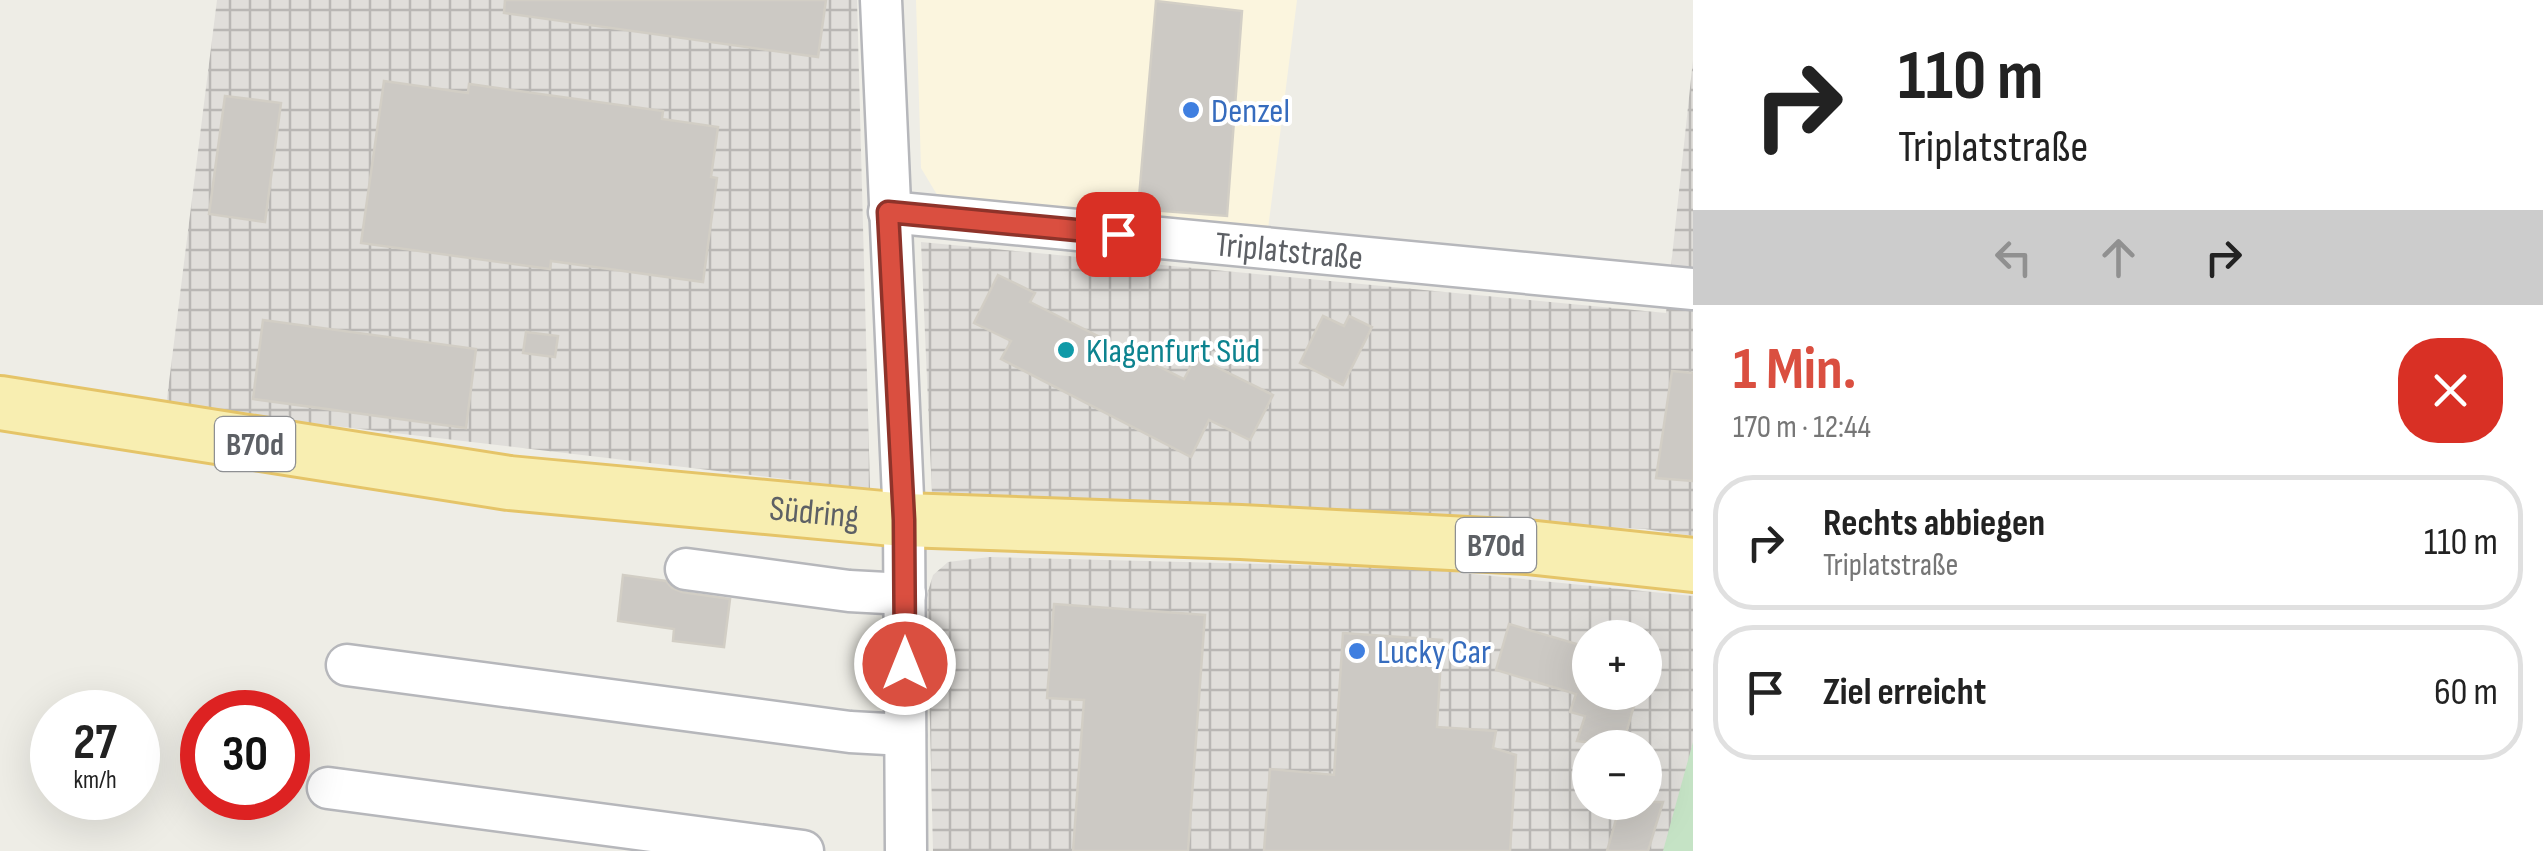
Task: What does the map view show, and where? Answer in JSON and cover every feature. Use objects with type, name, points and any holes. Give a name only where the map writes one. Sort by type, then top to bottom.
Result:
[{"type":"main road","name":"Südring","points":[[0,403],[510,484],[904,520],[1526,546],[1693,565]]},
{"type":"street","points":[[881,0],[904,520],[906,851]]},
{"type":"street","name":"Triplatstraße","points":[[888,212],[1693,290]]},
{"type":"street","points":[[686,569],[848,591],[904,594]]},
{"type":"street","points":[[347,665],[850,732],[905,735]]},
{"type":"street","points":[[328,788],[803,851]]},
{"type":"shaded area","points":[[217,0],[857,0],[870,489],[166,406]]},
{"type":"shaded area","points":[[916,0],[1297,0],[1268,229],[939,198],[921,168]]},
{"type":"shaded area","points":[[1693,60],[1693,536],[1645,529],[932,494],[921,242],[1666,313]]},
{"type":"shaded area","points":[[990,557],[1412,568],[1693,596],[1693,851],[933,851],[927,595],[933,575],[948,562]]},
{"type":"green space","points":[[1693,742],[1693,851],[1663,851]]},
{"type":"building","points":[[505,0],[826,0],[818,57],[504,13]]},
{"type":"building","name":"Denzel","points":[[1156,1],[1242,11],[1227,216],[1138,209]]},
{"type":"building","points":[[384,81],[468,93],[469,84],[663,111],[662,119],[718,127],[711,177],[717,178],[703,282],[551,261],[550,269],[361,243]]},
{"type":"building","points":[[225,96],[281,103],[265,222],[209,214]]},
{"type":"building","points":[[998,275],[1035,293],[1030,302],[1184,379],[1196,357],[1273,395],[1250,440],[1209,420],[1191,457],[1001,359],[1011,341],[974,323]]},
{"type":"building","points":[[1323,316],[1344,326],[1349,316],[1372,327],[1343,385],[1300,363]]},
{"type":"building","points":[[263,320],[476,349],[466,428],[253,399]]},
{"type":"building","points":[[526,332],[558,336],[555,357],[523,353]]},
{"type":"building","points":[[1672,371],[1693,373],[1693,481],[1656,478]]},
{"type":"building","points":[[623,575],[666,581],[682,592],[730,599],[724,647],[673,641],[674,629],[618,621]]},
{"type":"building","points":[[1054,604],[1205,615],[1188,851],[1073,851],[1084,700],[1047,698]]},
{"type":"building","points":[[1509,624],[1572,643],[1572,693],[1496,670]]},
{"type":"building","points":[[1343,633],[1442,640],[1437,727],[1496,731],[1493,748],[1516,755],[1510,851],[1264,851],[1270,769],[1334,775]]},
{"type":"building","points":[[1572,706],[1572,710],[1633,710],[1627,730],[1581,730],[1585,716],[1570,712]]},
{"type":"building","points":[[1616,820],[1657,820],[1648,851],[1607,851]]},
{"type":"place","name":"Denzel","points":[[1191,110]]},
{"type":"place","name":"Klagenfurt Süd","points":[[1066,350]]},
{"type":"place","name":"Lucky Car","points":[[1357,651]]},
{"type":"route","points":[[905,664],[904,520],[888,212],[1118,234]]}]
